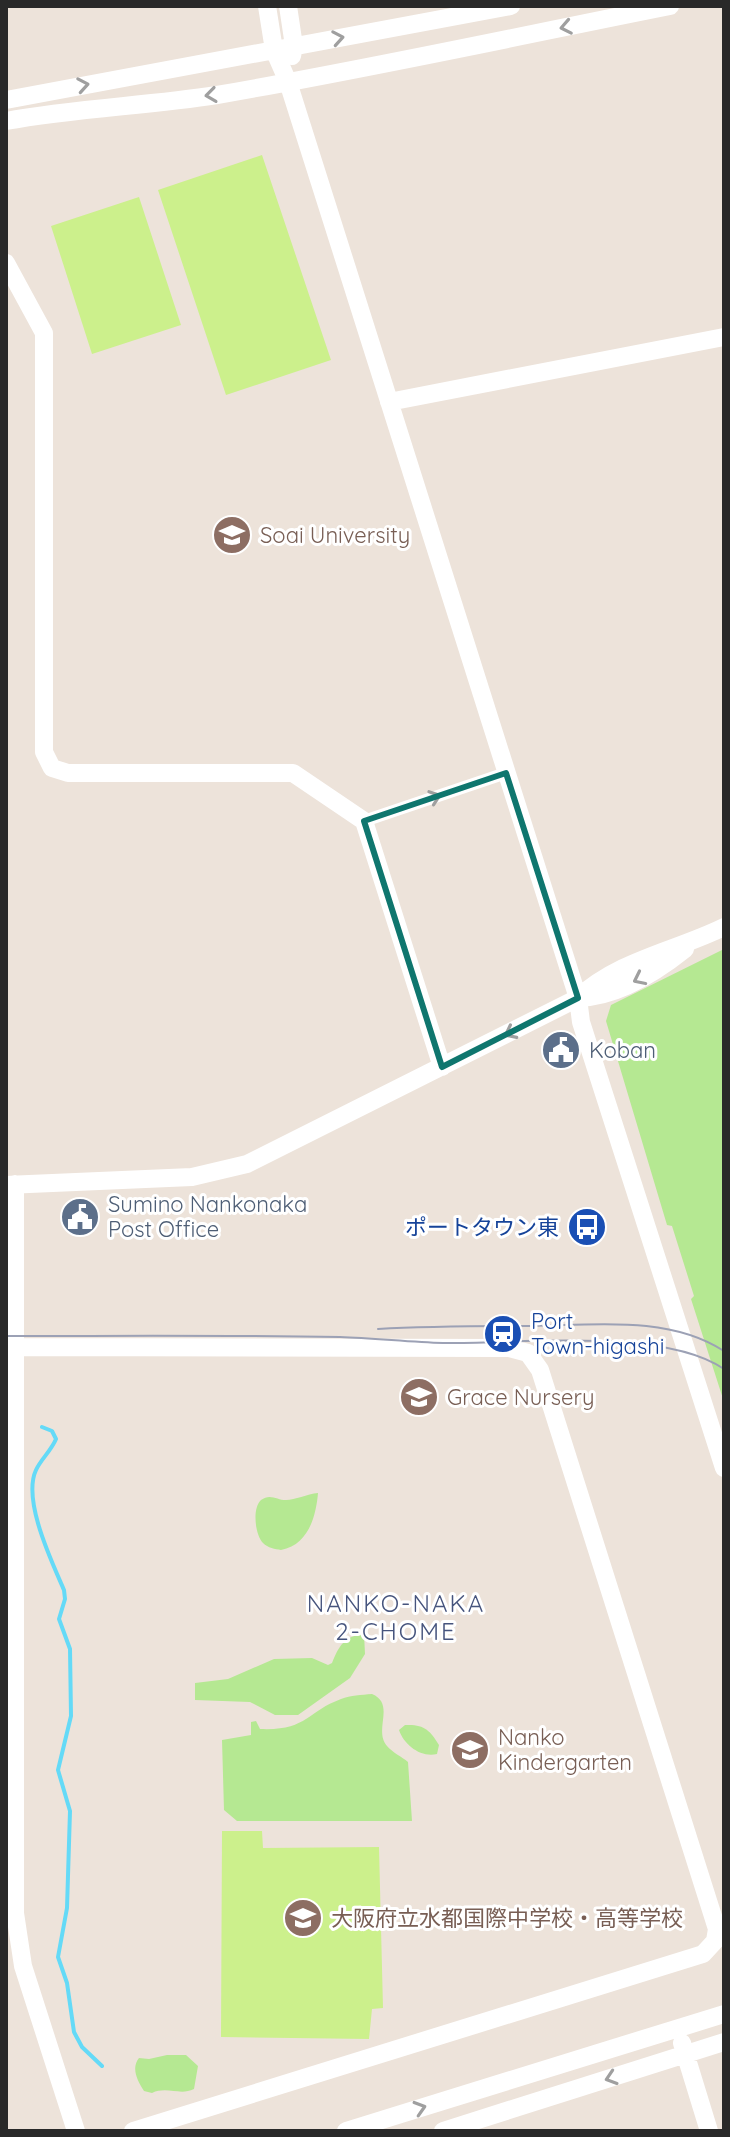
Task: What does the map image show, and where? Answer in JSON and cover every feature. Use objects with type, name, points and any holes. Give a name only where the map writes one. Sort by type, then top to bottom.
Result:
[{"type":"street","points":[[267,6],[274,50],[288,82],[578,998],[581,1022],[724,1468]]},
{"type":"street","points":[[288,6],[294,46],[288,82]]},
{"type":"street","points":[[6,100],[511,6]]},
{"type":"street","points":[[6,121],[288,82],[670,6]]},
{"type":"street","points":[[6,263],[44,333],[44,752],[52,768],[68,773],[293,773],[364,821],[442,1067]]},
{"type":"street","points":[[389,402],[724,337]]},
{"type":"street","points":[[364,821],[506,773]]},
{"type":"street","points":[[76,2131],[23,1966],[10,1852],[15,1347],[11,1184],[192,1177],[247,1164],[578,998],[601,998],[662,968],[692,943],[724,927]]},
{"type":"street","points":[[578,998],[591,1020],[724,1430]]},
{"type":"street","points":[[15,1347],[509,1348],[528,1353],[540,1370],[717,1929],[715,1941],[703,1954],[133,2131]]},
{"type":"street","points":[[346,2131],[724,2014]]},
{"type":"street","points":[[678,2029],[709,2131]]},
{"type":"street","points":[[443,2131],[724,2042]]},
{"type":"highlighted area","points":[[506,773],[578,998],[442,1067],[364,821]]},
{"type":"green space","points":[[262,155],[331,360],[226,395],[158,190]]},
{"type":"green space","points":[[139,197],[181,325],[92,354],[51,226]]},
{"type":"green space","points":[[724,949],[724,1402],[691,1299],[694,1296],[672,1226],[667,1225],[606,1021],[611,1005]]},
{"type":"green space","points":[[318,1493],[313,1520],[298,1542],[281,1550],[263,1543],[256,1522],[256,1509],[261,1500],[270,1497],[290,1500]]},
{"type":"green space","points":[[364,1634],[365,1654],[350,1678],[298,1715],[275,1715],[250,1702],[195,1700],[195,1683],[228,1679],[274,1659],[312,1658],[328,1665],[347,1640]]},
{"type":"green space","points":[[372,1694],[379,1698],[384,1711],[383,1740],[408,1762],[412,1821],[237,1821],[224,1810],[222,1740],[251,1735],[251,1722],[256,1721],[260,1729],[288,1727],[341,1699]]},
{"type":"green space","points":[[405,1725],[422,1727],[429,1732],[439,1745],[437,1754],[425,1754],[409,1745],[399,1730]]},
{"type":"green space","name":"大阪府立水都国際中学校・高等学校","points":[[222,1831],[262,1831],[263,1848],[379,1847],[383,2008],[372,2009],[369,2039],[221,2037]]},
{"type":"green space","points":[[186,2055],[198,2066],[194,2089],[184,2092],[144,2091],[135,2070],[139,2058]]},
{"type":"waterway","points":[[42,1427],[52,1431],[56,1439],[36,1470],[33,1497],[40,1531],[64,1590],[65,1599],[59,1619],[70,1649],[71,1716],[58,1770],[70,1811],[67,1908],[58,1957],[67,1983],[74,2032],[82,2047],[102,2066]]},
{"type":"tram line","points":[[378,1329],[631,1325],[680,1332],[724,1351]]},
{"type":"tram line","points":[[6,1336],[340,1337],[443,1343],[589,1341],[665,1347],[697,1356],[724,1369]]},
{"type":"place","name":"Soai University","points":[[232,535]]},
{"type":"place","name":"Koban","points":[[561,1050]]},
{"type":"place","name":"Sumino Nankonaka Post Office","points":[[80,1217]]},
{"type":"place","name":"ポートタウン東","points":[[587,1227]]},
{"type":"place","name":"Port Town-higashi","points":[[503,1334]]},
{"type":"place","name":"Grace Nursery","points":[[419,1397]]},
{"type":"place","name":"Nanko Kindergarten","points":[[470,1750]]},
{"type":"place","name":"大阪府立水都国際中学校・高等学校","points":[[303,1918]]},
{"type":"district","name":"NANKO-NAKA 2-CHOME","points":[[396,1618]]}]
